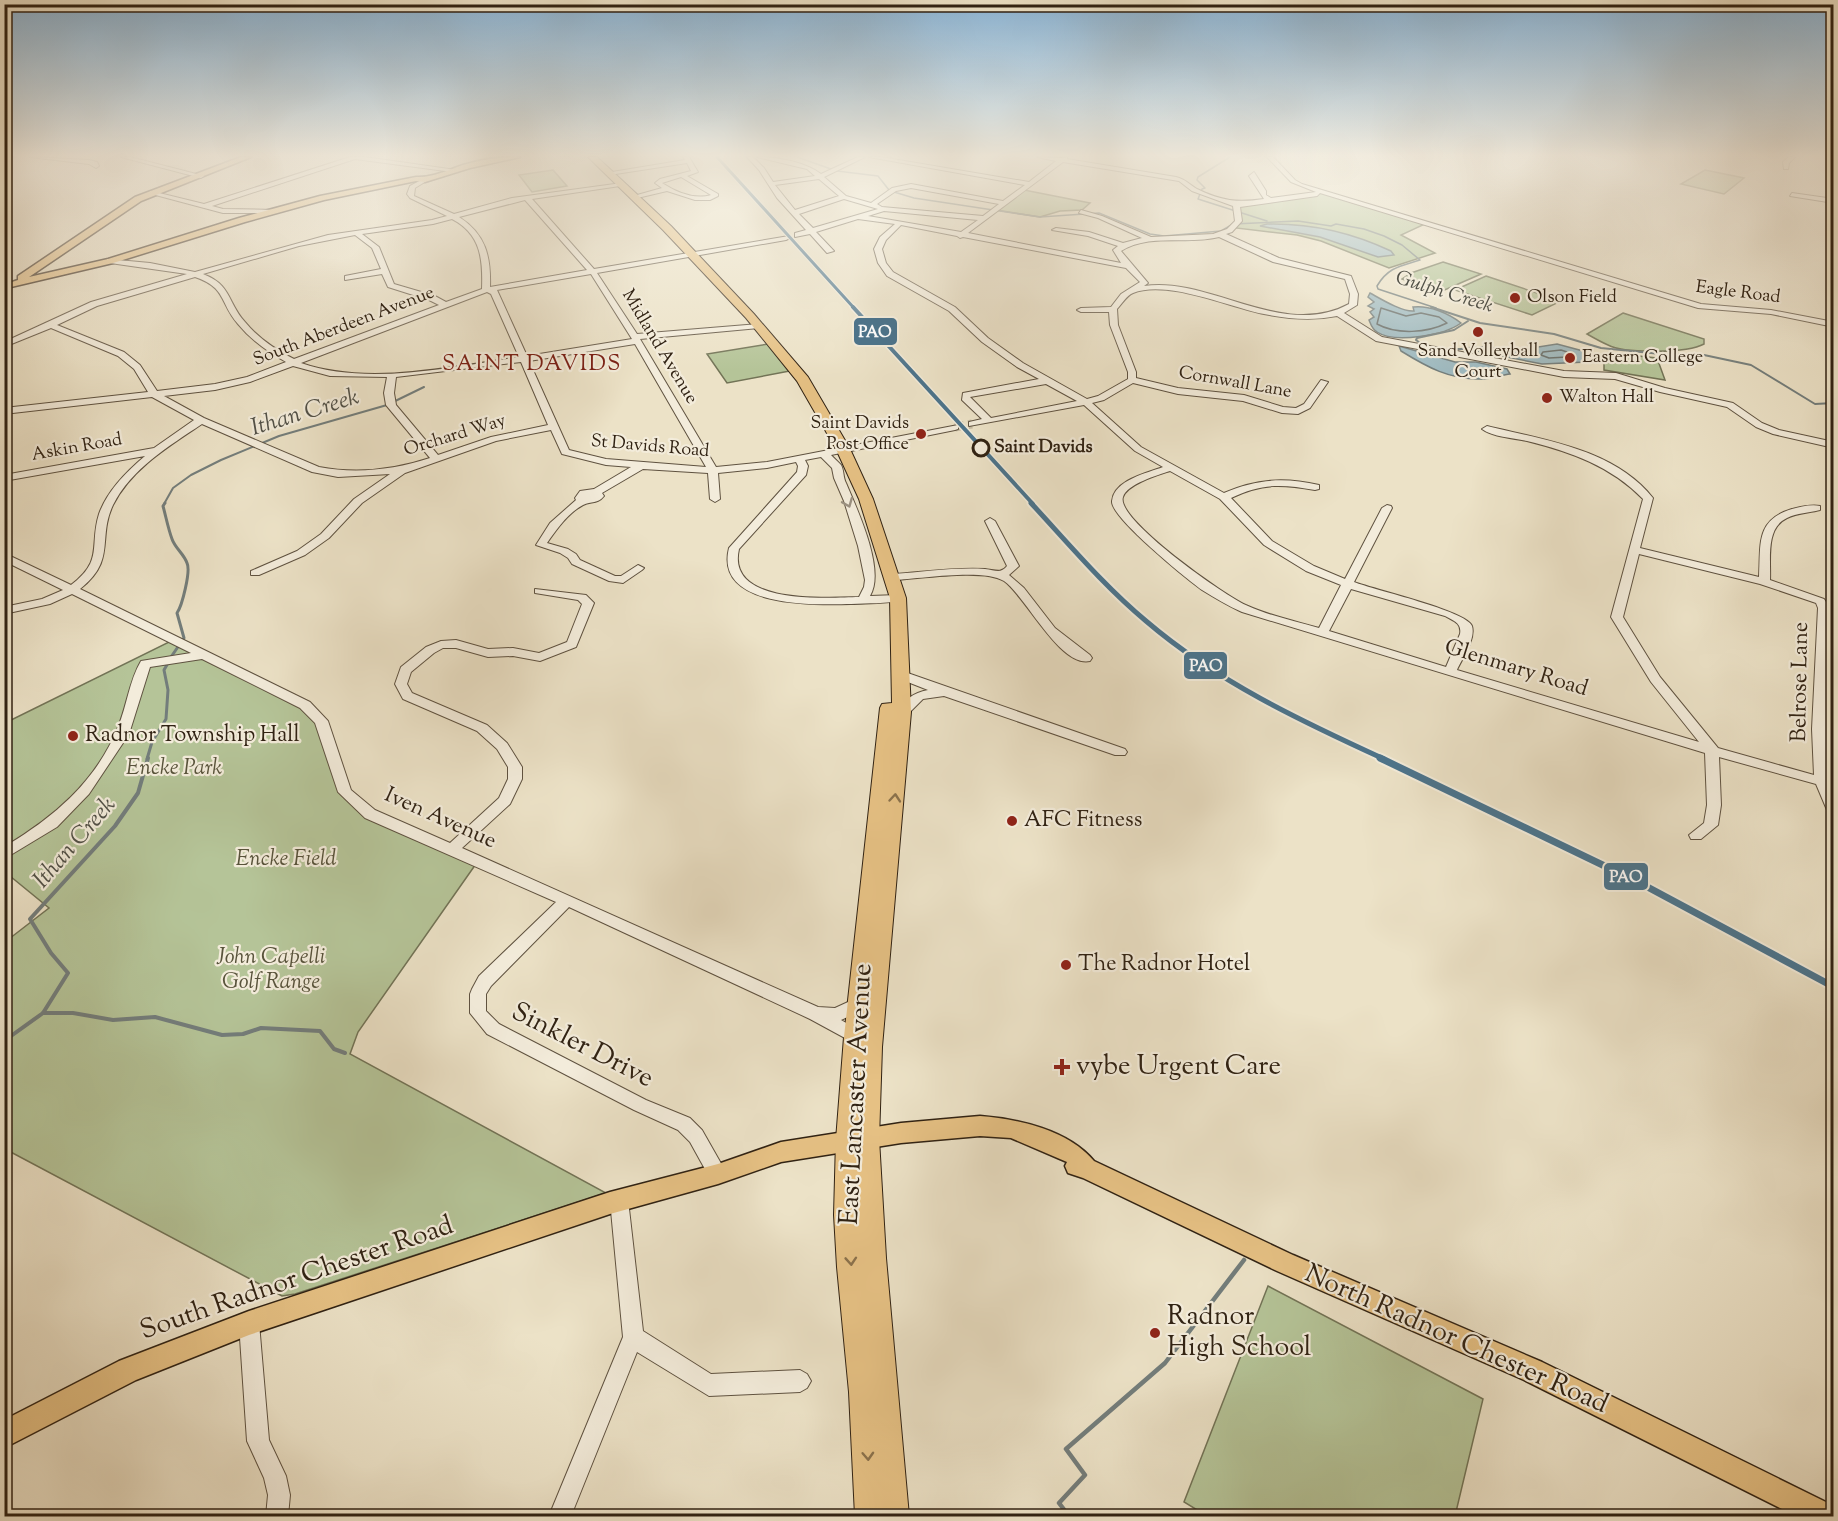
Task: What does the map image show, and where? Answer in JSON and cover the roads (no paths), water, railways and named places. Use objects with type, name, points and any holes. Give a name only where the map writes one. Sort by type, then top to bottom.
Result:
[{"type":"highway","name":"East Lancaster Avenue","points":[[666,228],[755,321],[803,381],[843,448],[868,505],[898,598],[901,631],[899,674],[902,712],[869,1060],[848,1215],[864,1392],[871,1516]]},
{"type":"highway","name":"East Lancaster Avenue","points":[[893,1516],[872,1258],[858,1139],[856,1037],[888,712],[899,674]]},
{"type":"main road","points":[[8,286],[55,257],[95,228]]},
{"type":"main road","points":[[8,286],[110,261],[219,228]]},
{"type":"main road","name":"North Radnor Chester Road","points":[[619,1200],[718,1174],[781,1152],[858,1139],[898,1144],[981,1137],[1009,1139],[1068,1164],[1086,1168],[1285,1263],[1533,1371],[1824,1516]]},
{"type":"main road","name":"South Radnor Chester Road","points":[[4,1435],[128,1370],[249,1323],[619,1200]]},
{"type":"street","points":[[4,345],[26,337],[94,304],[192,274],[307,242],[355,232],[399,228]]},
{"type":"street","points":[[470,228],[482,242],[488,266],[486,290]]},
{"type":"street","name":"Midland Avenue","points":[[554,228],[593,272],[636,339],[713,470],[714,499]]},
{"type":"street","points":[[808,228],[830,251]]},
{"type":"street","points":[[798,235],[821,228]]},
{"type":"street","points":[[894,228],[883,239],[878,249],[882,264],[890,274],[952,309],[985,340],[1046,381],[1086,402],[1138,448],[1224,496],[1234,504],[1267,542],[1285,554],[1346,585],[1449,614],[1466,625],[1468,633],[1450,671]]},
{"type":"street","points":[[922,228],[1126,266]]},
{"type":"street","points":[[960,236],[971,228]]},
{"type":"street","points":[[1124,228],[1151,240]]},
{"type":"street","points":[[1056,230],[1089,234],[1122,245],[1151,240],[1221,235],[1236,228]]},
{"type":"street","name":"Eagle Road","points":[[1440,228],[1701,306],[1770,312],[1833,325]]},
{"type":"street","points":[[355,232],[375,247],[390,285],[432,298],[446,306]]},
{"type":"street","points":[[1122,245],[1117,250],[1126,266],[1140,276],[1144,284],[1155,287],[1226,300],[1284,316],[1324,318],[1342,316],[1353,305],[1354,294],[1348,278],[1276,260],[1221,235]]},
{"type":"street","name":"South Aberdeen Avenue","points":[[4,411],[224,386],[295,363],[486,290],[786,238]]},
{"type":"street","points":[[110,261],[192,274],[215,282],[226,292],[235,317],[253,336],[295,363],[333,373],[392,375],[524,360],[636,339],[723,328],[755,321]]},
{"type":"street","points":[[348,278],[384,271]]},
{"type":"street","points":[[1137,290],[1144,284]]},
{"type":"street","points":[[972,424],[1101,398],[1132,381],[1132,372],[1114,325],[1113,309],[1124,296],[1137,290],[1155,287]]},
{"type":"street","name":"St Davids Road","points":[[486,290],[494,292],[565,452],[582,458],[640,466],[713,470],[799,459],[843,448],[955,427]]},
{"type":"street","points":[[1081,310],[1113,309]]},
{"type":"street","points":[[1342,316],[1367,333],[1386,341],[1564,374],[1603,374],[1637,382],[1663,397],[1748,417],[1759,425],[1776,432],[1833,445]]},
{"type":"street","points":[[723,328],[755,321]]},
{"type":"street","name":"Orchard Way","points":[[50,325],[122,355],[137,367],[154,394],[201,420],[316,470],[338,474],[403,470],[494,439],[552,427]]},
{"type":"street","points":[[392,375],[389,393],[391,405],[435,458]]},
{"type":"street","points":[[988,420],[965,398],[966,395],[1046,381]]},
{"type":"street","name":"Cornwall Lane","points":[[1132,381],[1179,391],[1244,398],[1282,410],[1298,411],[1307,406],[1324,382]]},
{"type":"street","points":[[4,611],[49,600],[73,589],[94,570],[99,555],[102,516],[115,493],[156,451],[201,420]]},
{"type":"street","points":[[1487,429],[1582,454],[1608,467],[1640,488],[1648,498],[1617,617],[1655,679],[1712,749],[1714,805],[1711,825],[1696,835]]},
{"type":"street","name":"Askin Road","points":[[4,478],[156,451]]},
{"type":"street","points":[[823,453],[837,467],[838,482],[851,504],[854,521],[863,540],[870,583],[863,599]]},
{"type":"street","points":[[799,459],[803,466],[802,472],[734,548],[733,570],[746,585],[766,594],[790,599],[831,601],[898,598]]},
{"type":"street","points":[[638,568],[623,580],[613,579],[576,562],[564,551],[541,545],[554,525],[583,500],[580,497],[582,494],[596,492],[640,466]]},
{"type":"street","name":"Glenmary Road","points":[[1172,467],[1125,487],[1116,502],[1121,512],[1184,571],[1222,599],[1246,610],[1827,783]]},
{"type":"street","points":[[255,573],[301,553],[325,536],[358,501],[403,470]]},
{"type":"street","points":[[1224,496],[1262,481],[1290,482],[1315,487]]},
{"type":"street","points":[[1322,633],[1387,508]]},
{"type":"street","points":[[1764,582],[1768,529],[1773,519],[1789,513],[1816,508]]},
{"type":"street","points":[[893,577],[967,572],[1000,575],[1008,572],[1013,566],[990,521]]},
{"type":"street","name":"Belrose Lane","points":[[1636,550],[1764,582],[1808,595],[1820,601],[1824,608],[1819,729],[1833,810]]},
{"type":"street","name":"Iven Avenue","points":[[4,556],[304,705],[321,722],[345,792],[370,814],[567,900],[816,1014],[856,1037]]},
{"type":"street","points":[[1000,575],[1024,595],[1044,625],[1086,658]]},
{"type":"street","points":[[452,849],[505,801],[516,779],[515,767],[502,746],[482,728],[406,696],[402,689],[402,676],[411,663],[430,650],[445,645],[456,644],[488,653],[513,652],[537,657],[547,656],[570,646],[588,603],[582,597],[539,591]]},
{"type":"street","points":[[4,855],[60,818],[84,791],[121,735],[136,698],[136,686],[145,664],[203,655]]},
{"type":"street","points":[[899,674],[950,694],[1120,752]]},
{"type":"street","points":[[902,712],[909,702],[921,694],[950,694]]},
{"type":"street","name":"Sinkler Drive","points":[[567,900],[485,981],[478,994],[478,1013],[493,1029],[640,1105],[684,1124],[696,1136],[718,1174]]},
{"type":"street","points":[[816,1014],[837,1015],[859,1004]]},
{"type":"street","points":[[560,1516],[633,1337],[619,1200]]},
{"type":"street","points":[[249,1323],[258,1441],[275,1476],[279,1495],[278,1516]]},
{"type":"street","points":[[633,1337],[709,1385],[800,1381]]},
{"type":"water","points":[[1271,228],[1330,230],[1376,244],[1391,251],[1394,255],[1378,257],[1320,237]]},
{"type":"water","points":[[1370,293],[1409,311],[1414,311],[1413,307],[1432,309],[1461,323],[1432,334],[1407,338],[1385,336],[1374,330],[1369,320],[1374,317],[1370,312],[1374,309],[1368,306],[1374,302],[1368,297]]},
{"type":"water","points":[[1557,344],[1583,351],[1593,358],[1587,362],[1542,364],[1462,348],[1519,350]]},
{"type":"water","points":[[1399,346],[1455,362],[1476,362],[1507,369],[1510,374],[1482,379],[1449,375],[1411,357],[1401,351]]},
{"type":"waterway","name":"Gulph Creek","points":[[1135,228],[1150,234],[1164,236],[1221,231],[1226,228]]},
{"type":"waterway","name":"Gulph Creek","points":[[1358,228],[1384,236],[1402,245],[1420,260],[1390,271],[1381,280],[1377,286],[1378,289],[1436,308]]},
{"type":"waterway","name":"Gulph Creek","points":[[1431,307],[1480,323],[1554,334],[1601,348],[1661,354],[1704,355],[1751,365],[1815,404],[1834,403]]},
{"type":"waterway","points":[[1423,345],[1416,340],[1417,338],[1454,330],[1468,321]]},
{"type":"waterway","points":[[1441,349],[1468,349]]},
{"type":"waterway","name":"Ithan Creek","points":[[164,504],[173,488],[191,475],[221,460],[279,436],[387,405],[424,387]]},
{"type":"waterway","name":"Ithan Creek","points":[[165,503],[163,506],[172,539],[188,567],[185,588],[177,613],[184,638],[171,657]]},
{"type":"waterway","name":"Ithan Creek","points":[[147,759],[152,742],[166,719],[168,690],[164,670],[168,663]]},
{"type":"waterway","name":"Ithan Creek","points":[[43,1013],[68,973],[51,953],[30,919],[115,826],[138,793],[148,758]]},
{"type":"waterway","name":"Ithan Creek","points":[[4,1041],[43,1013]]},
{"type":"waterway","points":[[43,1013],[73,1013],[113,1020],[155,1017],[222,1035],[243,1034],[261,1028],[320,1031],[334,1049],[345,1053]]},
{"type":"waterway","points":[[1069,1516],[1059,1503],[1085,1475],[1066,1449],[1165,1363],[1244,1260]]},
{"type":"tunnel","points":[[955,427],[972,424]]},
{"type":"place","name":"Olson Field","points":[[1515,298]]},
{"type":"place","name":"Sand Volleyball Court","points":[[1478,332]]},
{"type":"place","name":"Eastern College","points":[[1570,358]]},
{"type":"place","name":"Walton Hall","points":[[1547,398]]},
{"type":"place","name":"Saint Davids Post Office","points":[[921,434]]},
{"type":"place","name":"Saint Davids","points":[[981,448]]},
{"type":"place","name":"Radnor Township Hall","points":[[73,736]]},
{"type":"place","name":"AFC Fitness","points":[[1012,821]]},
{"type":"place","name":"The Radnor Hotel","points":[[1066,965]]},
{"type":"place","name":"vybe Urgent Care","points":[[1062,1067]]},
{"type":"place","name":"Radnor High School","points":[[1155,1333]]},
{"type":"district","name":"SAINT DAVIDS","points":[[532,365]]},
{"type":"park label","name":"Encke Park","points":[[174,769]]},
{"type":"park label","name":"Encke Field","points":[[286,860]]},
{"type":"park label","name":"John Capelli Golf Range","points":[[271,970]]}]
